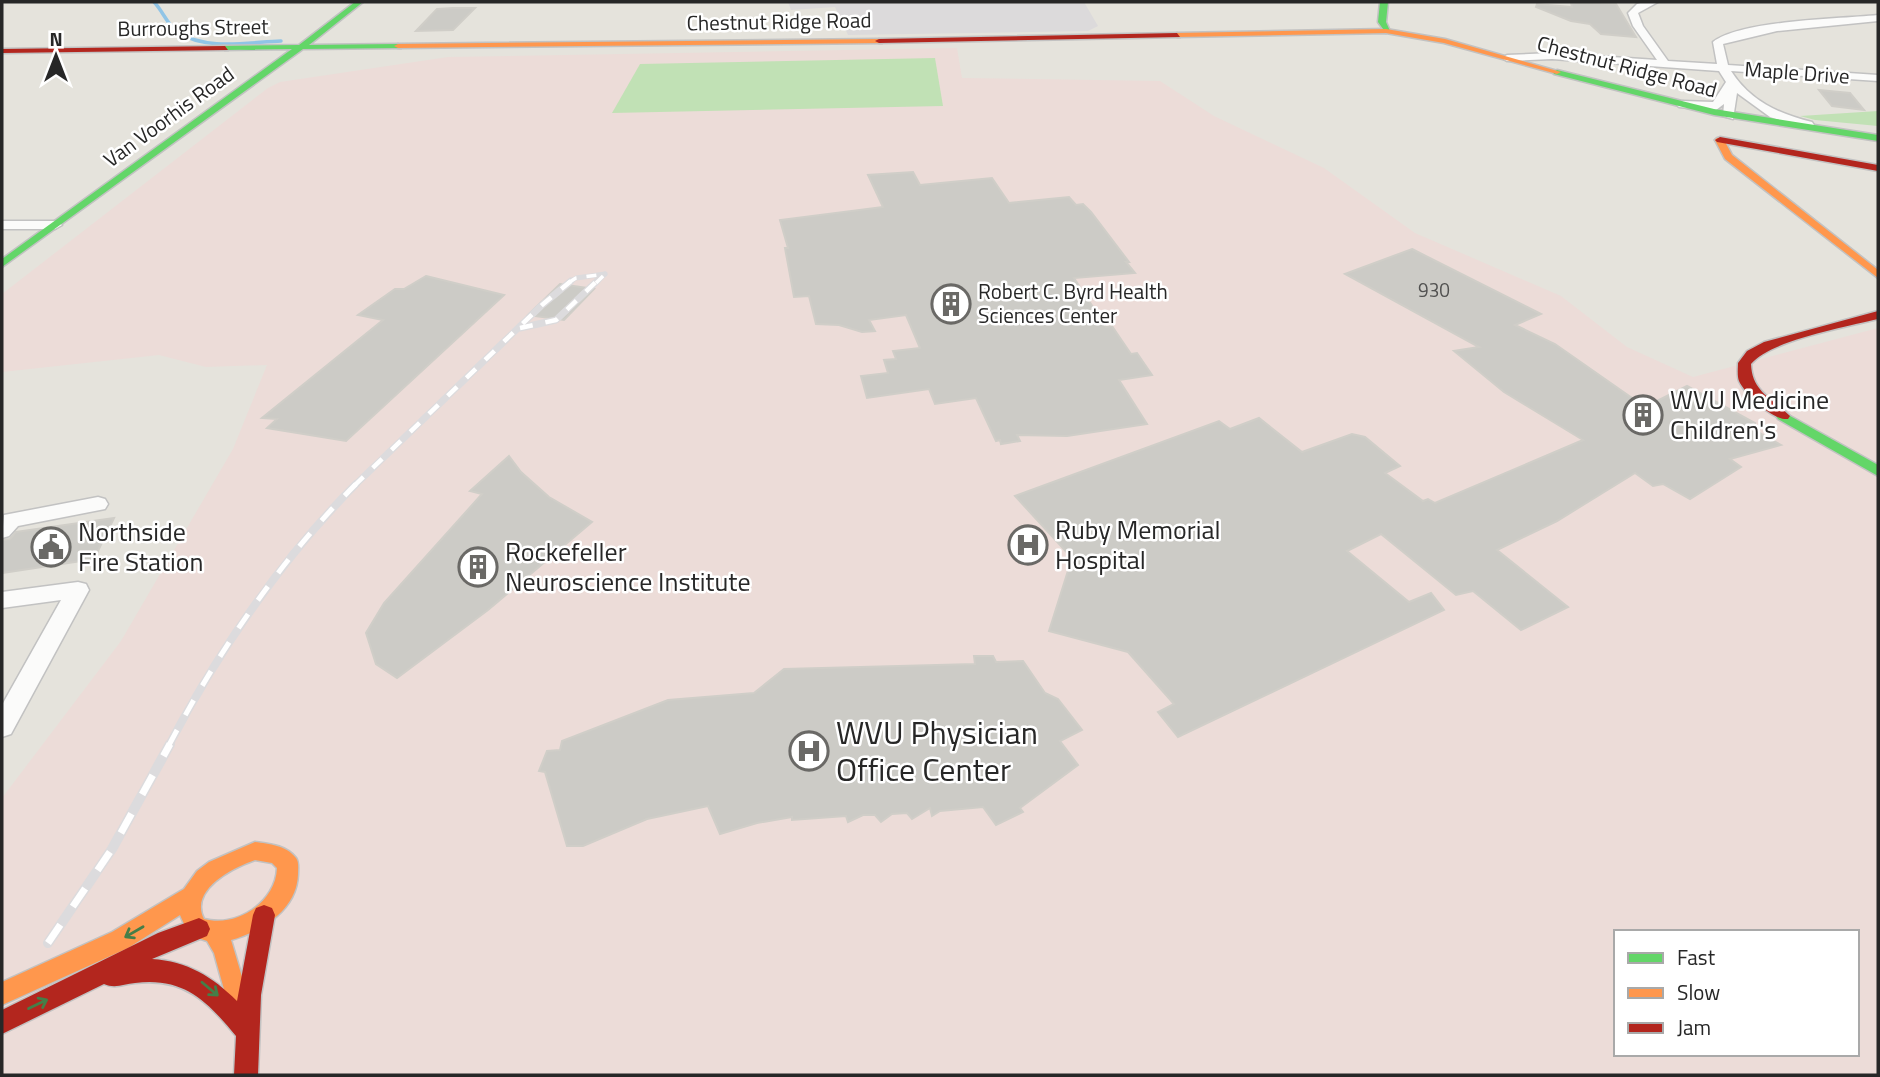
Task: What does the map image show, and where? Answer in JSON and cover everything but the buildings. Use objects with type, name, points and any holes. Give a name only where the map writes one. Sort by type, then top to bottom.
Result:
[{"type":"main road","name":"Van Voorhis Road","points":[[2,264],[359,2]]},
{"type":"main road","points":[[1384,2],[1382,22],[1386,31]]},
{"type":"main road","name":"Chestnut Ridge Road","points":[[301,47],[801,43],[1386,31],[1433,37],[1728,120]]},
{"type":"main road","name":"Burroughs Street","points":[[2,51],[301,47]]},
{"type":"main road","points":[[275,66],[330,52],[388,47]]},
{"type":"main road","name":"Chestnut Ridge Road","points":[[1507,58],[1510,63],[1606,95],[1728,120]]},
{"type":"main road","name":"Chestnut Ridge Road","points":[[1728,120],[1720,140],[1878,168]]},
{"type":"main road","points":[[1728,120],[1878,137]]},
{"type":"main road","points":[[1728,120],[1878,144]]},
{"type":"main road","points":[[1720,140],[1728,157],[1878,275]]},
{"type":"main road","points":[[1878,315],[1768,345],[1752,354],[1744,363],[1745,380],[1771,409],[1878,471]]},
{"type":"main road","points":[[2,994],[120,940],[192,896],[209,873],[223,862],[255,851],[280,855],[287,864],[289,876],[282,896],[264,915],[231,932],[207,931],[166,941],[2,1021]]},
{"type":"main road","points":[[192,896],[189,913],[193,924],[207,931],[224,949],[244,1028]]},
{"type":"main road","points":[[246,1075],[244,1028],[264,915]]},
{"type":"main road","points":[[75,986],[118,974],[178,972],[197,978],[222,998],[244,1028]]},
{"type":"street","points":[[1653,2],[1640,6],[1633,13],[1638,26],[1665,64]]},
{"type":"street","points":[[1878,18],[1829,25],[1747,31],[1718,42],[1723,68],[1732,82],[1757,108],[1774,117],[1878,137]]},
{"type":"street","name":"Maple Drive","points":[[1507,58],[1552,56],[1878,78]]},
{"type":"street","points":[[1670,103],[1716,106],[1732,82]]},
{"type":"street","points":[[1728,120],[1732,82]]},
{"type":"street","points":[[2,225],[55,225]]},
{"type":"street","points":[[2,531],[11,520],[98,504]]},
{"type":"street","points":[[2,600],[78,590],[2,727]]},
{"type":"shaded area","points":[[788,2],[1084,2],[1098,26],[1088,31],[848,35],[835,7],[791,10]]},
{"type":"shaded area","name":"Ruby Memorial Hospital","points":[[957,48],[962,78],[1160,81],[1214,116],[1324,168],[1415,233],[1561,296],[1627,347],[1693,377],[1878,328],[1878,1075],[2,1075],[2,798],[121,641],[233,449],[267,365],[206,367],[159,355],[2,372],[2,294],[268,88],[280,82],[448,57]]},
{"type":"green space","points":[[935,58],[943,106],[612,113],[640,64]]},
{"type":"green space","points":[[1878,111],[1878,126],[1800,116]]},
{"type":"waterway","points":[[154,2],[174,29],[201,42],[228,44],[281,41]]},
{"type":"railway","points":[[570,282],[576,278],[605,274],[596,283]]},
{"type":"railway","points":[[520,328],[556,320],[597,281]]},
{"type":"railway","points":[[355,485],[542,305],[570,282]]},
{"type":"railway","points":[[169,745],[209,675],[253,607],[301,544],[355,485]]},
{"type":"railway","points":[[48,943],[112,849],[170,744]]},
{"type":"traffic: fast","points":[[225,48],[301,47],[359,2]]},
{"type":"traffic: fast","points":[[1384,2],[1382,22],[1386,31]]},
{"type":"traffic: fast","points":[[2,264],[301,47],[398,46]]},
{"type":"traffic: fast","points":[[1557,72],[1714,112],[1878,138]]},
{"type":"traffic: fast","points":[[1783,416],[1878,471]]},
{"type":"traffic: slow","points":[[1177,35],[1386,31],[1445,41],[1557,72]]},
{"type":"traffic: slow","points":[[398,46],[879,41]]},
{"type":"traffic: slow","points":[[1720,140],[1728,157],[1878,275]]},
{"type":"traffic: slow","points":[[255,851],[277,855],[288,864],[287,880],[282,894],[259,918],[244,926],[212,932],[197,928],[190,914],[190,901],[195,889],[216,869],[255,851]]},
{"type":"traffic: slow","points":[[2,994],[120,940],[192,896]]},
{"type":"traffic: slow","points":[[215,934],[224,949],[241,1014]]},
{"type":"traffic: jam","points":[[879,41],[1177,35]]},
{"type":"traffic: jam","points":[[2,51],[225,48]]},
{"type":"traffic: jam","points":[[1720,140],[1878,168]]},
{"type":"traffic: jam","points":[[1783,416],[1771,409],[1745,380],[1744,363],[1752,354],[1768,345],[1878,315]]},
{"type":"traffic: jam","points":[[246,1075],[249,995],[264,915]]},
{"type":"traffic: jam","points":[[2,1022],[166,941],[199,929]]},
{"type":"traffic: jam","points":[[112,976],[154,970],[188,978],[217,997],[244,1028]]},
{"type":"place","name":"Robert C. Byrd Health Sciences Center","points":[[951,304]]},
{"type":"place","name":"WVU Medicine Children's","points":[[1643,415]]},
{"type":"place","name":"Ruby Memorial Hospital","points":[[1028,545]]},
{"type":"place","name":"Northside Fire Station","points":[[51,547]]},
{"type":"place","name":"Rockefeller Neuroscience Institute","points":[[478,567]]},
{"type":"place","name":"WVU Physician Office Center","points":[[809,751]]}]
